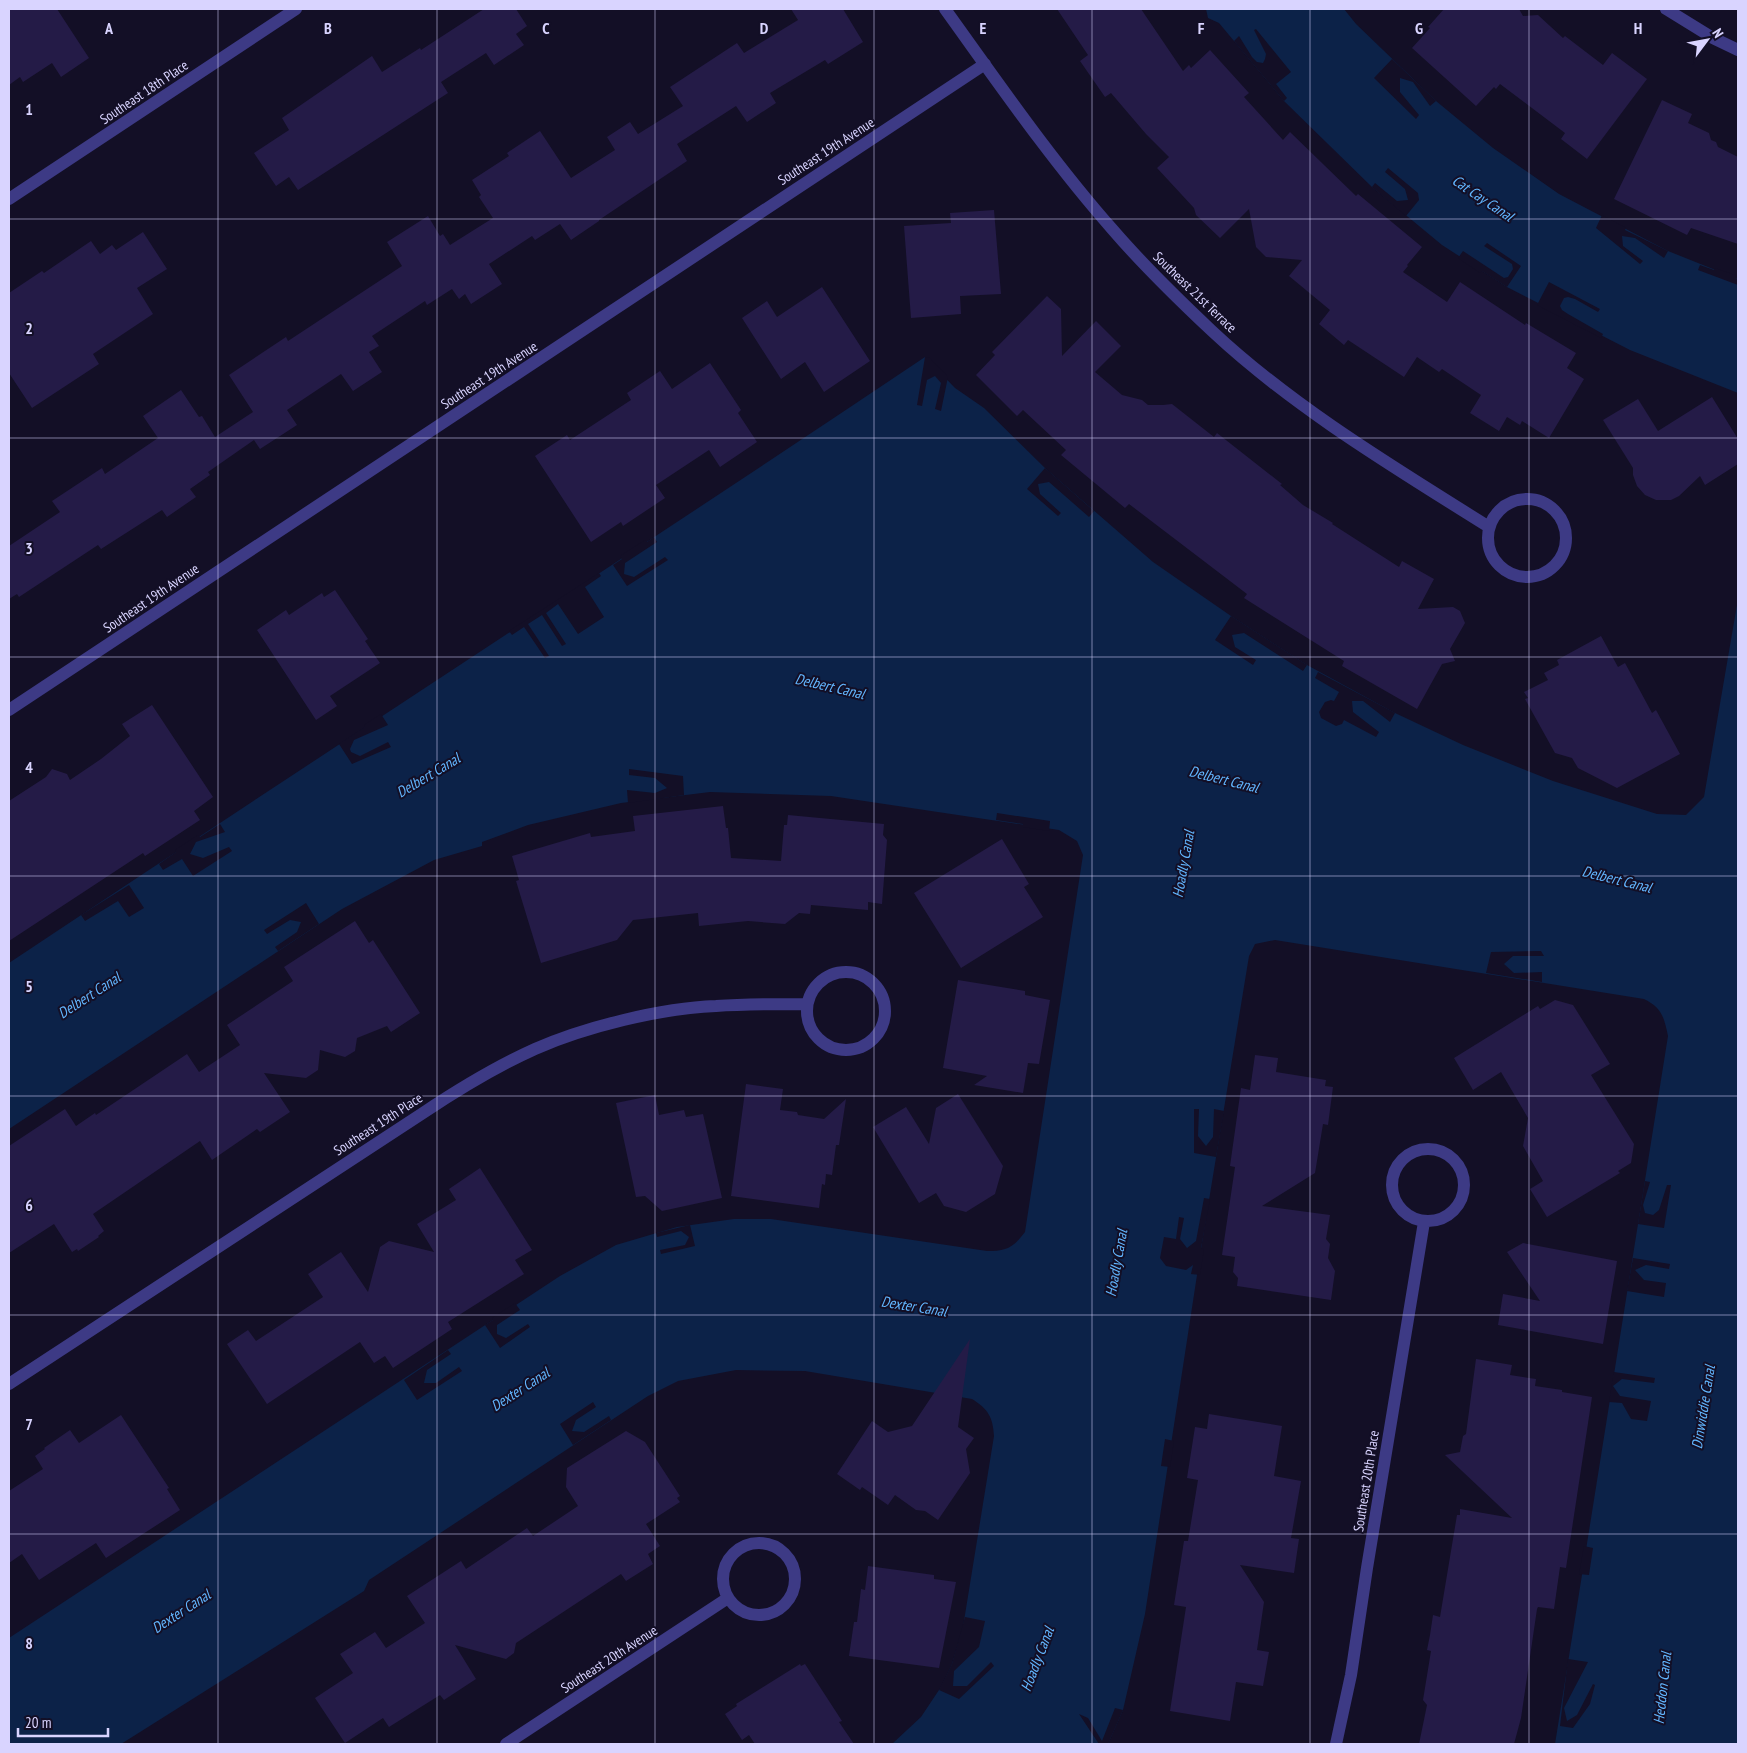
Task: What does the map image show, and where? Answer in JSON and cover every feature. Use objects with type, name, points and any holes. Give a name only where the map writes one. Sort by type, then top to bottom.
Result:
[{"type":"street","name":"Southeast 18th Place","points":[[9,199],[296,9]]},
{"type":"street","name":"Southeast 21st Terrace","points":[[945,9],[1035,132],[1113,230],[1212,332],[1309,409],[1489,527]]},
{"type":"street","points":[[1666,9],[1713,38],[1738,50]]},
{"type":"street","name":"Southeast 19th Avenue","points":[[9,710],[985,64]]},
{"type":"street","points":[[1525,498],[1541,501],[1553,508],[1564,523],[1567,538],[1565,550],[1553,569],[1540,576],[1531,578],[1518,576],[1504,571],[1491,554],[1488,540],[1489,527],[1500,509],[1512,501],[1525,498]]},
{"type":"street","points":[[854,972],[868,978],[878,989],[884,1003],[885,1019],[879,1033],[868,1044],[854,1050],[838,1050],[824,1044],[813,1033],[808,1019],[807,1004],[813,989],[824,978],[838,973],[854,972]]},
{"type":"street","name":"Southeast 19th Place","points":[[9,1384],[437,1103],[507,1062],[567,1037],[638,1017],[715,1006],[807,1004]]},
{"type":"street","points":[[1425,1149],[1437,1150],[1451,1157],[1459,1166],[1464,1178],[1464,1191],[1458,1206],[1449,1215],[1437,1221],[1424,1222],[1407,1215],[1398,1205],[1392,1194],[1392,1181],[1396,1169],[1403,1159],[1414,1152],[1425,1149]]},
{"type":"street","name":"Southeast 20th Place","points":[[1336,1744],[1351,1675],[1424,1222]]},
{"type":"street","points":[[761,1542],[773,1545],[786,1554],[792,1565],[795,1578],[794,1589],[788,1601],[779,1609],[763,1615],[751,1614],[736,1608],[728,1598],[722,1582],[723,1569],[729,1558],[738,1549],[748,1543],[761,1542]]},
{"type":"street","name":"Southeast 20th Avenue","points":[[506,1744],[728,1598]]},
{"type":"water","name":"Cat Cay Canal","points":[[1206,9],[1344,9],[1356,24],[1436,101],[1493,148],[1559,194],[1668,251],[1738,279],[1738,393],[1630,350],[1507,287],[1442,245],[1372,187],[1284,101],[1219,23],[1208,18]]},
{"type":"water","points":[[925,357],[955,388],[984,408],[1045,468],[1153,562],[1231,616],[1307,665],[1395,713],[1463,745],[1553,781],[1657,814],[1686,815],[1704,797],[1738,599],[1738,1744],[1555,1744],[1668,1036],[1661,1014],[1655,1006],[1644,999],[1275,940],[1255,944],[1249,956],[1201,1249],[1145,1614],[1123,1710],[1108,1744],[892,1744],[921,1717],[941,1687],[952,1664],[963,1627],[994,1436],[989,1414],[972,1399],[805,1371],[736,1370],[678,1381],[648,1396],[369,1580],[364,1591],[121,1744],[9,1744],[9,1638],[560,1276],[616,1245],[677,1227],[734,1219],[771,1219],[987,1251],[1009,1248],[1025,1232],[1083,855],[1077,841],[1059,830],[831,796],[710,792],[621,803],[528,825],[482,842],[482,846],[434,860],[342,909],[9,1129],[9,963]]},
{"type":"pier","points":[[1256,29],[1291,72],[1276,84],[1287,98],[1284,101],[1234,41],[1239,36],[1252,57],[1257,62],[1263,63],[1266,54],[1254,30]]},
{"type":"pier","points":[[1392,59],[1436,101],[1430,106],[1413,82],[1400,78],[1400,92],[1419,115],[1416,119],[1374,78]]},
{"type":"pier","points":[[1388,168],[1418,193],[1419,200],[1406,216],[1372,187],[1375,183],[1397,201],[1408,200],[1405,189],[1385,172]]},
{"type":"pier","points":[[1602,215],[1626,228],[1625,230],[1668,251],[1664,258],[1635,238],[1622,236],[1623,246],[1643,261],[1640,264],[1596,228]]},
{"type":"pier","points":[[1487,243],[1521,266],[1507,287],[1482,271],[1480,273],[1458,258],[1463,251],[1504,278],[1508,277],[1513,269],[1512,264],[1484,246]]},
{"type":"pier","points":[[1700,265],[1735,275],[1735,278],[1738,279],[1738,285],[1698,270]]},
{"type":"pier","points":[[1549,282],[1600,309],[1598,312],[1568,297],[1564,298],[1560,306],[1568,314],[1603,334],[1601,338],[1537,305]]},
{"type":"pier","points":[[925,357],[930,358],[948,377],[941,411],[935,409],[941,383],[935,376],[927,380],[922,406],[917,405]]},
{"type":"pier","points":[[1045,468],[1094,511],[1089,517],[1049,482],[1038,484],[1040,494],[1061,513],[1058,516],[1027,489]]},
{"type":"pier","points":[[654,537],[657,542],[625,563],[624,574],[634,577],[665,557],[668,560],[627,586],[613,565],[622,559],[620,556],[645,540],[647,542]]},
{"type":"pier","points":[[599,573],[601,576],[585,587],[604,617],[578,634],[558,604],[546,613],[566,644],[562,646],[542,615],[528,624],[549,656],[545,658],[524,627],[512,635],[509,631]]},
{"type":"pier","points":[[1231,616],[1307,665],[1303,671],[1244,633],[1232,635],[1235,647],[1256,660],[1253,665],[1215,640]]},
{"type":"pier","points":[[1318,672],[1395,713],[1390,722],[1363,701],[1352,701],[1353,712],[1379,732],[1376,737],[1344,720],[1342,724],[1336,726],[1321,718],[1319,712],[1325,702],[1334,701],[1339,692],[1315,678]]},
{"type":"pier","points":[[381,714],[388,725],[354,740],[350,749],[351,752],[360,756],[388,742],[391,747],[352,764],[339,744]]},
{"type":"pier","points":[[629,769],[683,776],[684,795],[628,803],[627,790],[655,793],[667,788],[655,778],[629,775]]},
{"type":"pier","points":[[997,813],[1050,821],[1049,831],[1023,827],[1023,824],[996,820]]},
{"type":"pier","points":[[220,824],[225,832],[196,842],[190,854],[203,858],[229,847],[232,851],[193,876],[182,859],[163,870],[159,864],[176,852],[175,850]]},
{"type":"pier","points":[[129,885],[144,908],[129,917],[118,901],[85,921],[81,915]]},
{"type":"pier","points":[[306,903],[319,924],[278,951],[275,947],[297,932],[301,922],[290,920],[267,934],[264,930]]},
{"type":"pier","points":[[1541,951],[1544,956],[1513,956],[1504,964],[1514,973],[1542,972],[1542,982],[1486,973],[1491,952]]},
{"type":"pier","points":[[1194,1109],[1199,1109],[1198,1136],[1206,1146],[1213,1137],[1214,1109],[1224,1111],[1216,1157],[1194,1153]]},
{"type":"pier","points":[[1645,1181],[1650,1182],[1643,1205],[1645,1213],[1653,1215],[1659,1210],[1667,1185],[1671,1185],[1664,1228],[1638,1224]]},
{"type":"pier","points":[[1204,1198],[1210,1199],[1201,1248],[1204,1249],[1200,1275],[1191,1274],[1193,1265],[1186,1270],[1166,1266],[1160,1258],[1164,1237],[1176,1239],[1179,1217],[1184,1218],[1180,1239],[1187,1248],[1196,1241]]},
{"type":"pier","points":[[690,1225],[695,1246],[661,1254],[660,1250],[685,1245],[689,1237],[681,1231],[657,1237],[656,1233]]},
{"type":"pier","points":[[1633,1258],[1670,1264],[1669,1269],[1646,1265],[1635,1270],[1644,1280],[1666,1283],[1664,1297],[1627,1291]]},
{"type":"pier","points":[[515,1303],[520,1310],[497,1325],[497,1334],[506,1338],[528,1324],[530,1327],[500,1348],[485,1325],[493,1320],[492,1318]]},
{"type":"pier","points":[[448,1350],[451,1354],[427,1370],[424,1383],[436,1383],[459,1367],[462,1371],[417,1400],[404,1380]]},
{"type":"pier","points":[[1614,1372],[1655,1378],[1654,1383],[1622,1379],[1613,1386],[1620,1396],[1651,1401],[1647,1421],[1631,1419],[1622,1403],[1609,1402]]},
{"type":"pier","points":[[593,1402],[596,1407],[576,1420],[572,1431],[584,1432],[609,1416],[611,1420],[573,1445],[560,1424]]},
{"type":"pier","points":[[1165,1439],[1174,1441],[1170,1467],[1161,1466]]},
{"type":"pier","points":[[1584,1546],[1593,1548],[1589,1575],[1579,1574]]},
{"type":"pier","points":[[965,1617],[985,1621],[979,1647],[954,1671],[953,1686],[967,1686],[991,1662],[994,1666],[959,1699],[939,1690],[952,1664]]},
{"type":"pier","points":[[1568,1659],[1588,1662],[1564,1708],[1567,1721],[1577,1715],[1593,1684],[1595,1685],[1590,1704],[1573,1728],[1560,1726]]},
{"type":"pier","points":[[1115,1708],[1123,1710],[1108,1744],[1099,1744],[1079,1714],[1088,1718],[1102,1741]]},
{"type":"building","points":[[9,9],[57,9],[89,58],[61,77],[52,63],[23,82],[20,77],[9,85]]},
{"type":"building","points":[[484,9],[516,9],[527,26],[516,34],[524,45],[494,65],[486,53],[441,82],[448,93],[298,190],[289,177],[276,186],[254,153],[289,130],[282,118],[372,56],[382,72],[420,48],[421,50]]},
{"type":"building","points":[[791,9],[843,9],[863,42],[828,64],[825,60],[770,93],[776,103],[747,122],[736,106],[677,144],[687,161],[571,240],[560,224],[535,240],[532,236],[489,264],[502,284],[471,304],[465,294],[459,299],[452,289],[427,305],[425,301],[372,336],[379,346],[369,352],[382,372],[353,391],[341,374],[287,410],[297,425],[260,449],[254,440],[208,472],[210,475],[190,489],[196,497],[167,517],[162,510],[101,549],[98,545],[19,597],[17,594],[9,599],[9,546],[60,512],[52,501],[102,468],[105,474],[158,438],[143,416],[181,390],[199,417],[202,416],[215,437],[253,412],[229,375],[286,337],[288,341],[402,266],[387,242],[428,216],[440,236],[443,234],[450,245],[493,218],[479,197],[481,195],[472,180],[509,156],[507,153],[540,131],[571,178],[615,150],[607,137],[630,122],[638,134],[683,106],[670,87],[737,43],[744,53],[798,20]]},
{"type":"building","points":[[1057,9],[1141,9],[1183,71],[1189,65],[1191,68],[1210,50],[1249,93],[1244,97],[1283,140],[1290,132],[1356,196],[1358,194],[1422,247],[1403,272],[1447,302],[1460,282],[1525,325],[1526,323],[1576,353],[1567,368],[1584,379],[1549,438],[1522,421],[1520,425],[1507,417],[1499,431],[1470,413],[1481,395],[1442,369],[1439,372],[1417,357],[1404,377],[1348,340],[1344,345],[1319,324],[1330,310],[1289,276],[1302,260],[1266,257],[1256,247],[1249,209],[1220,238],[1196,215],[1194,208],[1157,168],[1169,157],[1146,134],[1111,93],[1105,97],[1080,61],[1088,55]]},
{"type":"building","points":[[1444,9],[1519,9],[1523,16],[1538,15],[1563,38],[1565,36],[1603,65],[1612,53],[1647,79],[1587,159],[1561,139],[1565,133],[1500,84],[1496,89],[1494,87],[1476,106],[1412,48]]},
{"type":"building","points":[[1662,100],[1692,114],[1688,123],[1709,133],[1711,140],[1716,142],[1718,147],[1738,157],[1738,244],[1691,228],[1687,235],[1614,199]]},
{"type":"building","points":[[994,210],[1001,294],[960,296],[961,314],[911,318],[904,226],[951,223],[950,213]]},
{"type":"building","points":[[143,232],[167,269],[137,288],[153,314],[93,354],[99,364],[32,408],[9,373],[9,293],[42,271],[44,273],[91,241],[100,254],[112,245],[116,250]]},
{"type":"building","points":[[822,287],[870,361],[824,392],[805,362],[781,379],[742,318],[767,301],[777,317]]},
{"type":"building","points":[[1047,296],[1061,309],[1062,356],[1096,321],[1121,346],[1095,372],[1122,395],[1142,400],[1148,405],[1172,404],[1214,437],[1217,433],[1282,484],[1280,485],[1303,505],[1399,567],[1402,561],[1434,579],[1418,609],[1453,607],[1460,611],[1465,623],[1450,649],[1455,661],[1442,664],[1417,709],[1342,666],[1344,661],[1244,598],[1247,594],[1129,504],[1125,508],[1061,455],[1066,450],[1023,410],[1017,416],[976,375],[995,355],[992,352]]},
{"type":"building","points":[[710,363],[741,410],[738,413],[757,442],[720,467],[709,450],[656,485],[665,498],[623,526],[621,522],[591,542],[535,456],[567,435],[570,440],[631,400],[627,393],[660,371],[672,389]]},
{"type":"building","points":[[1712,397],[1738,439],[1738,464],[1705,485],[1700,476],[1679,496],[1671,500],[1656,500],[1645,495],[1637,486],[1633,475],[1633,468],[1603,420],[1638,399],[1658,431]]},
{"type":"building","points":[[335,590],[368,639],[365,641],[380,663],[330,696],[337,706],[316,720],[257,630],[286,610],[289,615],[322,593],[324,597]]},
{"type":"building","points":[[1601,636],[1618,667],[1625,663],[1652,713],[1656,710],[1680,754],[1617,788],[1578,768],[1572,758],[1555,753],[1525,699],[1528,698],[1524,692],[1548,680],[1544,673],[1559,665],[1557,660]]},
{"type":"building","points":[[152,705],[213,797],[194,811],[200,820],[145,856],[143,853],[9,941],[9,801],[46,777],[52,769],[67,774],[70,780],[130,736],[122,724]]},
{"type":"building","points":[[723,806],[726,828],[728,828],[731,858],[781,861],[784,825],[787,825],[788,815],[884,824],[883,835],[887,840],[882,904],[868,902],[868,910],[811,905],[810,914],[799,913],[785,924],[748,921],[699,926],[698,913],[633,920],[617,940],[541,963],[516,881],[519,880],[512,856],[590,833],[591,837],[635,831],[633,816]]},
{"type":"building","points":[[1002,839],[1029,884],[1024,887],[1043,917],[961,968],[914,893]]},
{"type":"building","points":[[355,921],[369,943],[373,940],[420,1013],[391,1032],[387,1026],[357,1038],[355,1051],[345,1057],[320,1050],[318,1070],[306,1078],[264,1073],[290,1112],[260,1132],[257,1129],[212,1160],[200,1141],[93,1214],[104,1231],[99,1237],[78,1251],[77,1249],[72,1252],[54,1224],[9,1253],[9,1146],[65,1109],[76,1126],[95,1113],[96,1115],[187,1054],[199,1072],[240,1045],[227,1025],[293,981],[284,967]]},
{"type":"building","points":[[958,980],[1025,991],[1025,995],[1050,1000],[1039,1064],[1028,1063],[1023,1093],[974,1085],[987,1076],[943,1068]]},
{"type":"building","points":[[1555,1000],[1573,1005],[1610,1064],[1591,1075],[1634,1144],[1631,1163],[1618,1171],[1620,1173],[1547,1217],[1530,1189],[1543,1181],[1523,1146],[1528,1118],[1501,1072],[1473,1090],[1454,1058],[1538,1006],[1540,1009]]},
{"type":"building","points":[[1255,1055],[1278,1058],[1276,1072],[1326,1080],[1325,1086],[1333,1087],[1328,1125],[1323,1124],[1315,1173],[1262,1206],[1330,1215],[1326,1239],[1330,1244],[1328,1258],[1335,1271],[1331,1300],[1237,1286],[1238,1278],[1233,1272],[1235,1257],[1222,1255],[1235,1167],[1230,1166],[1241,1088],[1250,1090]]},
{"type":"building","points":[[746,1084],[783,1089],[780,1110],[824,1119],[846,1099],[839,1145],[836,1145],[832,1175],[826,1174],[825,1185],[822,1184],[819,1208],[731,1196]]},
{"type":"building","points":[[958,1094],[1003,1166],[995,1194],[966,1212],[944,1206],[936,1193],[919,1203],[873,1127],[906,1107],[929,1144],[936,1108]]},
{"type":"building","points":[[655,1095],[659,1115],[684,1110],[686,1117],[703,1114],[722,1198],[662,1211],[645,1196],[636,1197],[616,1103]]},
{"type":"building","points":[[480,1168],[532,1250],[515,1260],[524,1274],[448,1322],[452,1329],[393,1368],[385,1356],[374,1363],[360,1342],[267,1404],[227,1344],[248,1330],[256,1341],[323,1297],[308,1274],[341,1252],[368,1292],[380,1247],[389,1241],[434,1252],[417,1224],[456,1200],[449,1189]]},
{"type":"building","points":[[1523,1243],[1617,1261],[1603,1344],[1498,1325],[1503,1294],[1540,1301],[1507,1252]]},
{"type":"building","points":[[970,1339],[958,1427],[974,1438],[966,1449],[970,1473],[938,1520],[925,1511],[916,1510],[895,1495],[888,1505],[862,1487],[860,1490],[837,1474],[872,1421],[888,1432],[912,1426]]},
{"type":"building","points":[[1476,1359],[1512,1365],[1510,1375],[1536,1379],[1535,1386],[1592,1397],[1566,1568],[1560,1567],[1554,1609],[1538,1607],[1537,1609],[1521,1718],[1514,1744],[1419,1744],[1427,1705],[1423,1700],[1431,1651],[1427,1650],[1433,1615],[1440,1617],[1457,1515],[1460,1515],[1460,1509],[1512,1518],[1445,1455],[1460,1452],[1463,1436],[1466,1434]]},
{"type":"building","points":[[1209,1414],[1282,1426],[1274,1476],[1301,1481],[1291,1538],[1299,1539],[1294,1573],[1240,1565],[1264,1602],[1257,1650],[1269,1652],[1263,1686],[1236,1682],[1230,1721],[1170,1711],[1186,1607],[1174,1605],[1184,1541],[1188,1541],[1198,1480],[1187,1478],[1195,1427],[1207,1429]]},
{"type":"building","points":[[121,1415],[169,1488],[167,1489],[180,1510],[106,1558],[96,1543],[39,1580],[22,1554],[9,1563],[9,1491],[43,1469],[35,1456],[70,1430],[79,1443]]},
{"type":"building","points":[[626,1431],[645,1442],[680,1496],[677,1498],[680,1502],[646,1524],[660,1546],[648,1554],[653,1564],[626,1581],[621,1574],[516,1643],[514,1653],[506,1659],[455,1645],[476,1679],[444,1700],[440,1695],[389,1727],[383,1718],[345,1743],[315,1698],[353,1673],[340,1654],[375,1632],[386,1648],[425,1623],[407,1596],[461,1561],[466,1569],[527,1528],[533,1536],[578,1506],[566,1487],[567,1468]]},
{"type":"building","points":[[868,1566],[934,1575],[934,1579],[956,1582],[939,1668],[849,1656],[854,1622],[857,1622],[861,1589],[865,1590]]},
{"type":"building","points":[[800,1664],[801,1666],[805,1664],[842,1721],[839,1722],[854,1744],[755,1744],[749,1735],[742,1740],[725,1714],[737,1706],[736,1704]]},
{"type":"water label","name":"Delbert Canal","points":[[830,686]]},
{"type":"water label","name":"Delbert Canal","points":[[428,775]]},
{"type":"water label","name":"Delbert Canal","points":[[1224,779]]},
{"type":"water label","name":"Hoadly Canal","points":[[1183,864]]},
{"type":"water label","name":"Delbert Canal","points":[[1617,879]]},
{"type":"water label","name":"Delbert Canal","points":[[89,995]]},
{"type":"water label","name":"Hoadly Canal","points":[[1116,1263]]},
{"type":"water label","name":"Dexter Canal","points":[[914,1306]]},
{"type":"water label","name":"Dexter Canal","points":[[520,1389]]},
{"type":"water label","name":"Dinwiddie Canal","points":[[1703,1407]]},
{"type":"water label","name":"Dexter Canal","points":[[181,1611]]},
{"type":"water label","name":"Hoadly Canal","points":[[1037,1659]]},
{"type":"water label","name":"Heddon Canal","points":[[1662,1688]]}]
